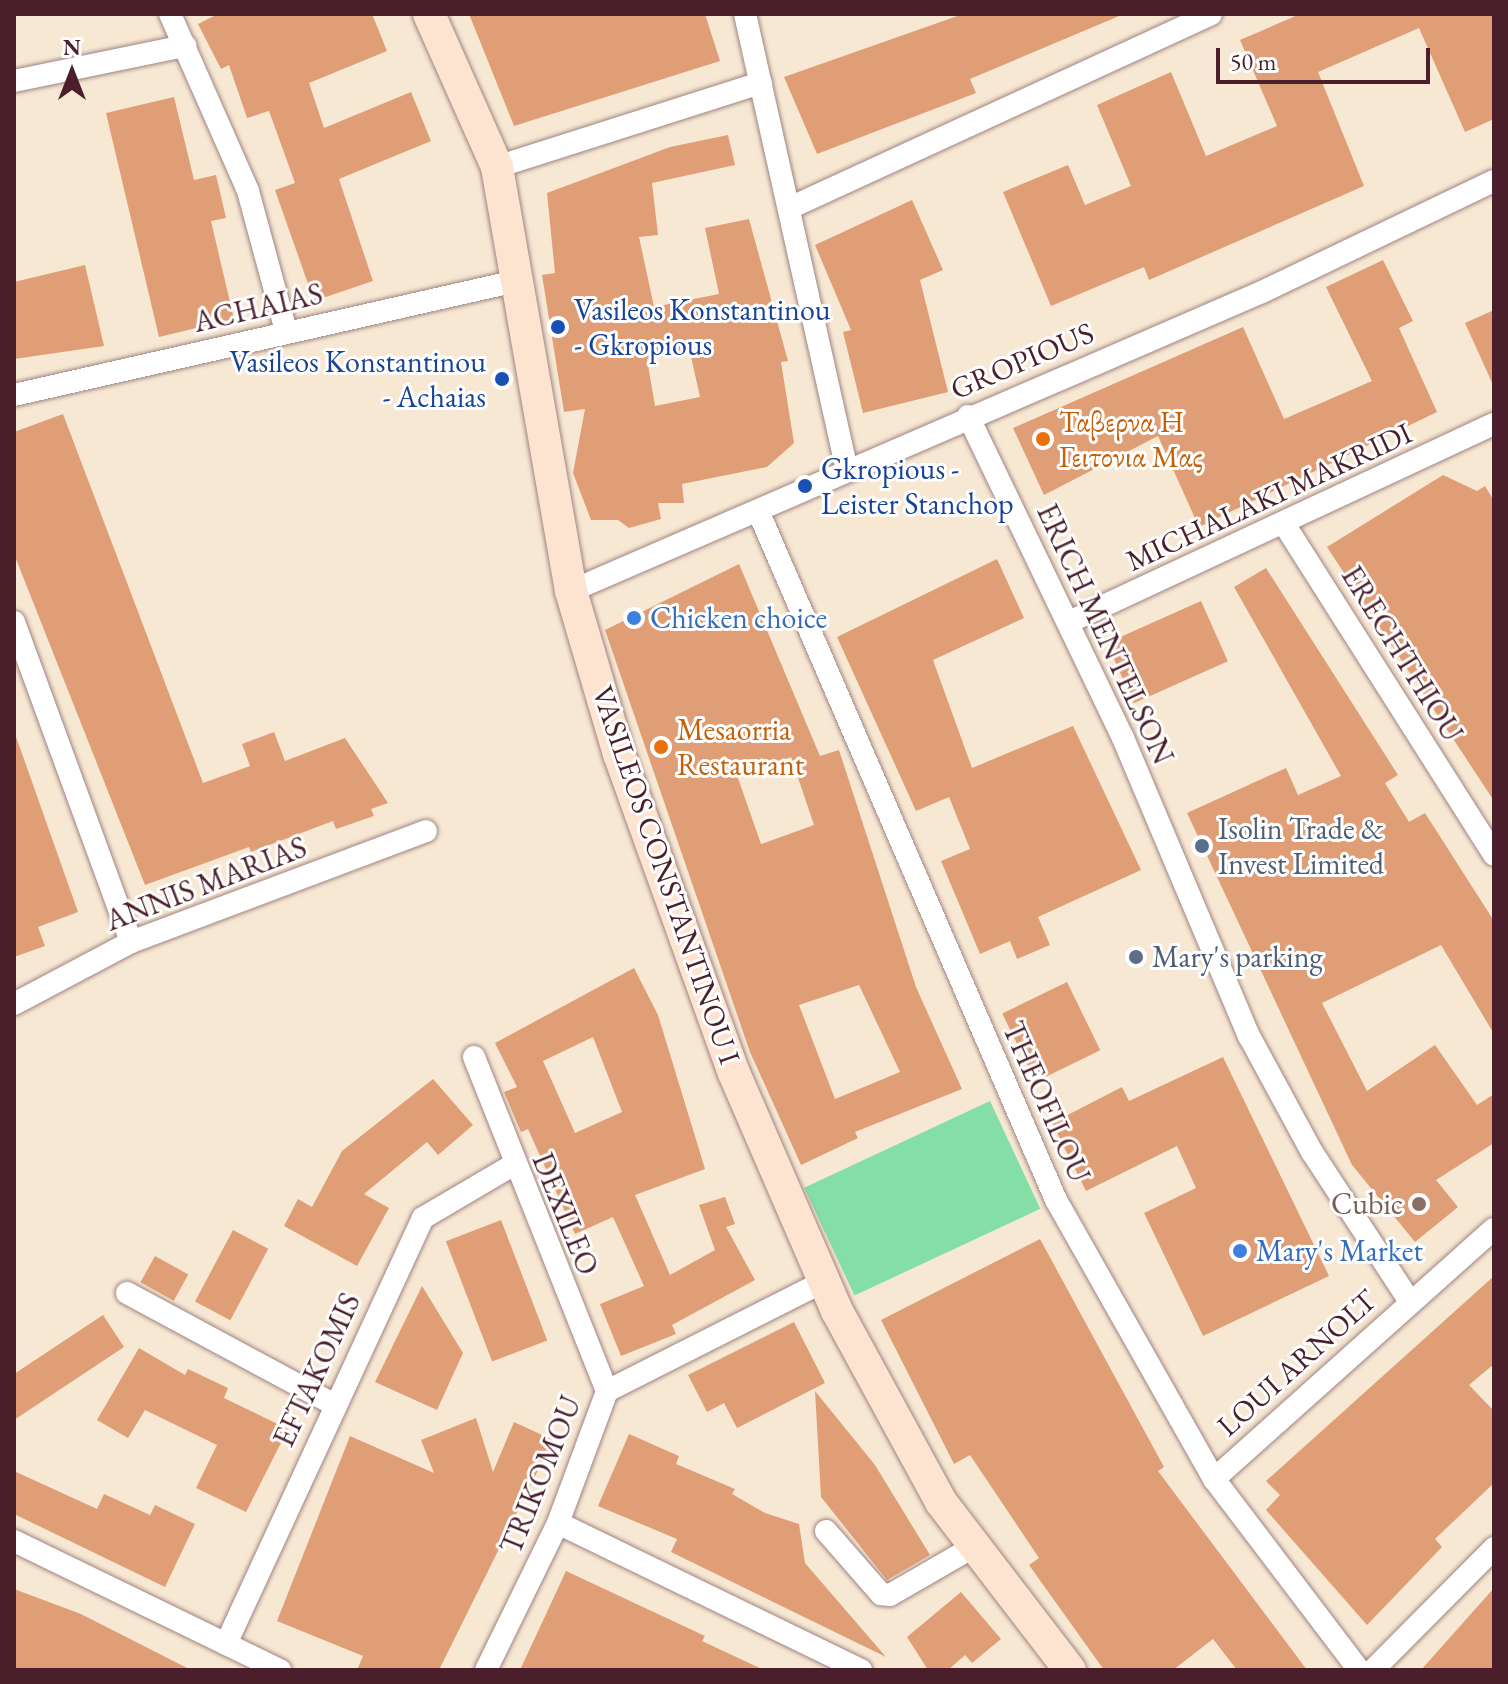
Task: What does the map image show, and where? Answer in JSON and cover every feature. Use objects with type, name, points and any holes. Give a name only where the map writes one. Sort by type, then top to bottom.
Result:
[{"type":"main road","name":"VASILEOS CONSTANTINOU I","points":[[429,14],[497,167],[571,591],[666,888],[734,1073],[825,1281],[941,1502],[1070,1670]]},
{"type":"street","points":[[170,14],[248,191],[286,331]]},
{"type":"street","points":[[745,14],[792,207],[847,471]]},
{"type":"street","points":[[792,207],[1211,14]]},
{"type":"street","points":[[14,81],[185,46]]},
{"type":"street","points":[[497,167],[761,83]]},
{"type":"street","name":"GROPIOUS","points":[[571,591],[759,513],[968,416],[1262,292],[1494,181]]},
{"type":"street","name":"ACHAIAS","points":[[14,395],[516,281]]},
{"type":"street","name":"ERICH MENTELSON","points":[[968,416],[1069,622],[1249,1036],[1312,1152],[1410,1302]]},
{"type":"street","name":"MICHALAKI MAKRIDI","points":[[1069,622],[1286,527],[1491,431]]},
{"type":"street","name":"THEOFILOU","points":[[759,513],[1056,1200],[1214,1479],[1359,1670]]},
{"type":"street","name":"ERECHTHIOU","points":[[1286,527],[1494,855]]},
{"type":"street","points":[[14,622],[131,942]]},
{"type":"street","name":"ANNIS MARIAS","points":[[14,1004],[131,942],[426,831]]},
{"type":"street","name":"DEXILEO","points":[[474,1057],[513,1165],[607,1391]]},
{"type":"street","name":"EFTAKOMIS","points":[[226,1644],[333,1404],[423,1218],[513,1165]]},
{"type":"street","name":"LOUI ARNOLT","points":[[1214,1479],[1494,1229]]},
{"type":"street","name":"TRIKOMOU","points":[[486,1670],[558,1523],[607,1391],[825,1281]]},
{"type":"street","points":[[127,1293],[333,1404]]},
{"type":"street","points":[[558,1523],[861,1670]]},
{"type":"street","points":[[826,1531],[881,1594],[975,1546]]},
{"type":"street","points":[[14,1541],[280,1670]]},
{"type":"street","points":[[1373,1670],[1494,1548]]},
{"type":"green space","points":[[990,1101],[1040,1209],[854,1295],[804,1188]]},
{"type":"building","points":[[218,14],[372,14],[387,51],[309,83],[324,128],[411,92],[431,141],[339,179],[373,281],[314,301],[275,190],[295,183],[269,111],[247,118],[229,65],[221,69],[198,24]]},
{"type":"building","points":[[469,14],[705,14],[720,61],[514,126]]},
{"type":"building","points":[[963,14],[1124,14],[970,79],[976,93],[817,154],[784,77]]},
{"type":"building","points":[[1300,14],[1494,14],[1494,119],[1465,132],[1419,28],[1318,72],[1364,186],[1149,280],[1144,267],[1051,306],[1003,192],[1068,165],[1085,205],[1131,186],[1097,105],[1171,72],[1206,156],[1277,126],[1240,40]]},
{"type":"building","points":[[174,97],[194,180],[216,175],[226,218],[211,221],[234,319],[159,337],[106,113]]},
{"type":"building","points":[[728,135],[735,165],[652,183],[658,235],[639,237],[654,307],[719,294],[705,228],[749,219],[788,361],[781,362],[794,443],[767,467],[682,484],[684,503],[658,503],[661,519],[629,528],[618,520],[591,520],[573,473],[585,409],[564,412],[542,275],[555,273],[547,193],[670,147]],"holes":[[[690,352],[700,397],[655,406],[647,359]]]},
{"type":"building","points":[[912,200],[943,270],[920,280],[948,392],[863,413],[843,332],[851,330],[815,245]]},
{"type":"building","points":[[1383,260],[1413,321],[1399,328],[1437,412],[1199,527],[1158,436],[1044,495],[1013,428],[1243,327],[1284,419],[1372,381],[1326,287]]},
{"type":"building","points":[[85,265],[104,346],[14,359],[14,282]]},
{"type":"building","points":[[1494,310],[1494,387],[1465,323]]},
{"type":"building","points":[[63,414],[203,783],[250,766],[242,744],[274,732],[285,761],[345,738],[388,803],[371,809],[374,816],[336,829],[333,821],[251,852],[249,847],[145,885],[14,554],[14,432]]},
{"type":"building","points":[[1443,475],[1477,491],[1485,486],[1494,501],[1494,801],[1327,547]]},
{"type":"building","points":[[997,559],[1024,618],[933,660],[972,768],[1073,726],[1141,870],[1038,917],[1050,945],[1017,959],[1010,941],[980,954],[941,861],[970,849],[949,797],[916,811],[837,637]]},
{"type":"building","points":[[739,564],[820,756],[839,750],[916,987],[962,1089],[855,1132],[858,1138],[801,1165],[750,1052],[605,630]],"holes":[[[791,757],[814,825],[761,844],[738,778]],[[859,985],[900,1072],[835,1099],[799,1005]]]},
{"type":"building","points":[[1266,568],[1398,775],[1385,783],[1409,822],[1425,813],[1494,921],[1494,1034],[1441,945],[1322,1003],[1367,1091],[1435,1045],[1477,1105],[1494,1094],[1494,1143],[1436,1180],[1458,1207],[1415,1242],[1352,1165],[1187,813],[1286,768],[1298,795],[1341,776],[1234,587]]},
{"type":"building","points":[[1201,601],[1228,661],[1134,703],[1107,643]]},
{"type":"building","points":[[14,731],[78,912],[38,927],[45,946],[14,957]]},
{"type":"building","points":[[634,968],[658,1015],[705,1169],[635,1195],[670,1275],[715,1250],[699,1205],[725,1197],[735,1224],[726,1227],[755,1280],[672,1325],[676,1334],[621,1356],[600,1304],[644,1286],[613,1217],[575,1234],[528,1129],[521,1132],[504,1092],[517,1087],[495,1043]],"holes":[[[593,1037],[622,1112],[575,1133],[543,1061]]]},
{"type":"building","points":[[1067,982],[1100,1050],[1036,1082],[1002,1014]]},
{"type":"building","points":[[1223,1057],[1329,1276],[1203,1336],[1144,1213],[1196,1188],[1177,1146],[1086,1191],[1052,1123],[1122,1087],[1129,1101]]},
{"type":"building","points":[[433,1079],[473,1125],[438,1155],[427,1142],[364,1194],[389,1208],[357,1266],[284,1226],[298,1199],[312,1207],[342,1151]]},
{"type":"building","points":[[501,1220],[547,1340],[492,1362],[446,1241]]},
{"type":"building","points":[[233,1230],[268,1249],[230,1320],[195,1302]]},
{"type":"building","points":[[1040,1239],[1164,1467],[1158,1471],[1307,1670],[1237,1670],[1213,1639],[1173,1670],[1104,1670],[1029,1565],[1039,1558],[970,1455],[954,1464],[881,1320]]},
{"type":"building","points":[[155,1256],[188,1274],[174,1301],[140,1282]]},
{"type":"building","points":[[1494,1276],[1494,1364],[1469,1385],[1494,1411],[1494,1483],[1435,1539],[1442,1547],[1367,1625],[1266,1510],[1280,1495],[1266,1481]]},
{"type":"building","points":[[422,1286],[463,1353],[437,1410],[375,1382]]},
{"type":"building","points":[[103,1315],[124,1347],[14,1420],[14,1374]]},
{"type":"building","points":[[794,1322],[825,1383],[737,1428],[724,1403],[707,1412],[688,1375]]},
{"type":"building","points":[[139,1348],[185,1375],[188,1369],[228,1388],[224,1398],[288,1429],[246,1512],[196,1488],[217,1445],[145,1410],[128,1438],[97,1420]]},
{"type":"building","points":[[815,1391],[875,1465],[930,1555],[887,1580],[821,1497]]},
{"type":"building","points":[[476,1418],[493,1472],[514,1422],[553,1440],[439,1670],[357,1670],[363,1656],[277,1621],[350,1436],[434,1473],[421,1440]]},
{"type":"building","points":[[629,1434],[679,1456],[676,1464],[735,1489],[732,1494],[765,1513],[799,1524],[805,1563],[886,1657],[671,1552],[677,1539],[598,1506]]},
{"type":"building","points":[[14,1471],[97,1509],[104,1494],[150,1515],[155,1505],[195,1524],[165,1587],[14,1514]]},
{"type":"building","points":[[566,1571],[705,1636],[702,1641],[764,1670],[520,1670]]},
{"type":"building","points":[[1494,1588],[1494,1670],[1421,1670]]},
{"type":"building","points":[[14,1589],[81,1614],[191,1670],[14,1670]]},
{"type":"building","points":[[961,1592],[1001,1639],[972,1663],[965,1655],[948,1670],[928,1670],[907,1637]]},
{"type":"place","name":"Vasileos Konstantinou - Gkropious","points":[[558,327]]},
{"type":"place","name":"Vasileos Konstantinou - Achaias","points":[[502,379]]},
{"type":"place","name":"Ταβερνα Η Γειτονια Μας","points":[[1043,439]]},
{"type":"place","name":"Gkropious - Leister Stanchop","points":[[805,486]]},
{"type":"place","name":"Chicken choice","points":[[634,618]]},
{"type":"place","name":"Mesaorria Restaurant","points":[[661,747]]},
{"type":"place","name":"Isolin Trade & Invest Limited","points":[[1202,846]]},
{"type":"place","name":"Mary's parking","points":[[1136,957]]},
{"type":"place","name":"Cubic","points":[[1419,1204]]},
{"type":"place","name":"Mary's Market","points":[[1240,1251]]}]
